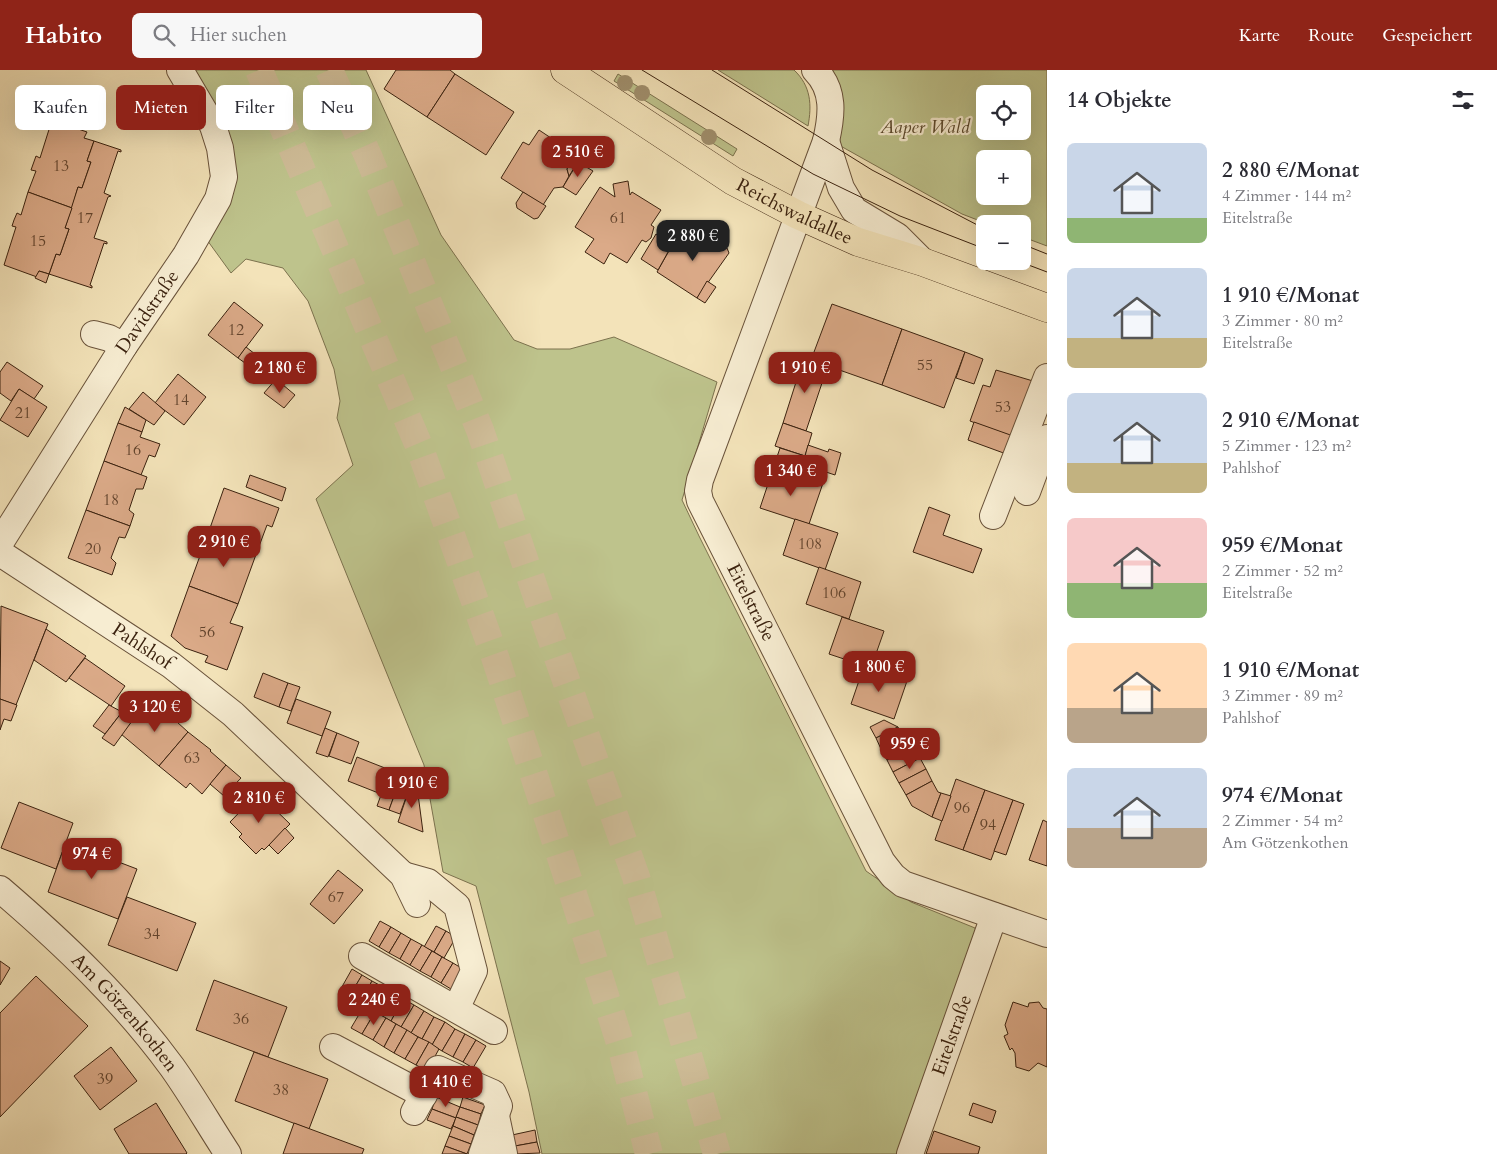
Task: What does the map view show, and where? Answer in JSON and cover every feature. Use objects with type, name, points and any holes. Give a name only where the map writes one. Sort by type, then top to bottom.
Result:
[{"type":"main road","name":"Reichswaldallee","points":[[565,70],[733,181],[798,215],[858,242],[924,262],[1047,308]]},
{"type":"street","name":"Davidstraße","points":[[0,543],[124,346],[186,255],[218,199],[224,177],[220,148],[213,126],[180,70]]},
{"type":"street","name":"Eitelstraße","points":[[815,70],[828,88],[831,101],[831,120],[826,141],[700,480],[698,492],[700,501],[882,862],[893,876],[903,884],[1047,934]]},
{"type":"street","points":[[826,141],[841,188],[854,210],[897,236],[924,262]]},
{"type":"street","points":[[94,334],[109,338],[124,346]]},
{"type":"street","points":[[993,516],[1047,377]]},
{"type":"street","points":[[1027,492],[1042,465],[1047,438]]},
{"type":"street","name":"Pahlshof","points":[[0,552],[186,677],[233,714],[403,875],[417,904]]},
{"type":"street","points":[[403,875],[428,882],[458,906],[474,971],[456,1009]]},
{"type":"street","name":"Am Götzenkothen","points":[[0,889],[61,942],[120,1003],[172,1068],[228,1154]]},
{"type":"street","name":"Eitelstraße","points":[[910,1154],[994,916]]},
{"type":"street","points":[[362,956],[494,1031]]},
{"type":"street","points":[[333,1046],[419,1104],[438,1069],[493,1093],[499,1106],[482,1154]]},
{"type":"street","points":[[496,1116],[504,1154]]},
{"type":"green space","points":[[187,70],[366,70],[441,235],[514,340],[537,349],[570,349],[614,337],[717,382],[682,500],[866,871],[911,902],[975,928],[982,946],[905,1154],[542,1154],[529,1092],[476,886],[443,872],[424,765],[316,499],[353,465],[337,418],[340,401],[334,369],[308,301],[283,268],[246,259],[231,273],[202,233],[224,192],[205,130],[206,85],[192,85]]},
{"type":"green space","points":[[718,70],[794,70],[800,76],[809,96],[808,126]]},
{"type":"green space","name":"Aaper Wald","points":[[823,70],[1047,70],[1047,246],[1031,240],[1031,215],[976,215],[976,219],[962,214],[837,144]]},
{"type":"green space","points":[[618,74],[737,149],[733,156],[614,81]]},
{"type":"building","points":[[396,70],[450,70],[455,74],[427,117],[384,89]]},
{"type":"building","points":[[455,74],[514,112],[486,155],[427,117]]},
{"type":"building","points":[[49,130],[81,130],[87,132],[84,138],[94,141],[87,161],[91,162],[82,188],[78,187],[72,208],[28,192],[36,171],[31,170],[36,156],[40,158]]},
{"type":"building","points":[[539,130],[554,140],[566,137],[573,142],[573,150],[577,152],[567,169],[569,176],[563,187],[554,188],[543,205],[501,178],[523,142],[529,145]]},
{"type":"building","points":[[94,141],[121,150],[121,152],[118,151],[104,193],[111,196],[108,197],[94,238],[107,242],[107,244],[104,243],[90,285],[92,288],[49,274],[56,254],[60,255],[69,229],[65,228],[78,187],[82,188],[91,162],[87,161]]},
{"type":"building","points":[[575,155],[578,162],[569,176],[567,169]]},
{"type":"building","points":[[578,162],[593,171],[576,195],[563,187]]},
{"type":"building","points":[[628,181],[630,195],[632,192],[661,210],[651,225],[654,227],[651,238],[646,242],[642,240],[627,263],[610,253],[604,264],[585,252],[594,239],[575,227],[600,187],[615,197],[613,184]]},
{"type":"building","points":[[28,192],[72,208],[65,228],[69,229],[60,255],[56,254],[49,274],[39,271],[37,277],[4,265],[16,227],[12,226],[17,213],[21,215]]},
{"type":"building","points":[[523,192],[546,206],[538,218],[534,219],[517,208],[516,203]]},
{"type":"building","points":[[697,228],[710,236],[709,239],[727,248],[729,253],[697,298],[657,272],[675,240],[683,245],[693,229],[695,231]]},
{"type":"building","points":[[656,234],[672,245],[658,270],[641,259]]},
{"type":"building","points":[[39,271],[49,274],[46,283],[35,278]]},
{"type":"building","points":[[707,281],[716,287],[705,303],[697,298]]},
{"type":"building","points":[[234,302],[263,325],[238,358],[208,335]]},
{"type":"building","points":[[832,304],[902,329],[882,385],[811,360]]},
{"type":"building","points":[[902,329],[965,352],[944,408],[882,385]]},
{"type":"building","points":[[246,347],[260,358],[252,368],[238,358]]},
{"type":"building","points":[[965,352],[983,359],[974,384],[956,378]]},
{"type":"building","points":[[804,357],[828,365],[806,431],[783,423]]},
{"type":"building","points":[[7,362],[43,386],[34,399],[19,389],[11,401],[0,393],[0,372]]},
{"type":"building","points":[[996,370],[1033,381],[1019,439],[970,421],[983,385],[990,387]]},
{"type":"building","points":[[178,374],[206,397],[184,425],[155,403]]},
{"type":"building","points":[[276,379],[295,395],[284,408],[264,393]]},
{"type":"building","points":[[19,389],[47,407],[28,437],[0,420]]},
{"type":"building","points":[[143,392],[165,411],[154,425],[129,409]]},
{"type":"building","points":[[125,407],[146,420],[142,432],[118,423]]},
{"type":"building","points":[[974,422],[1016,437],[1009,455],[968,440]]},
{"type":"building","points":[[118,423],[142,432],[140,437],[160,444],[155,457],[149,455],[141,475],[104,461]]},
{"type":"building","points":[[783,423],[812,433],[805,456],[775,446]]},
{"type":"building","points":[[808,445],[828,452],[829,449],[841,453],[835,475],[826,472],[822,486],[773,469],[780,448],[805,456]]},
{"type":"building","points":[[104,461],[147,477],[143,489],[136,489],[129,510],[134,514],[130,526],[86,510]]},
{"type":"building","points":[[773,469],[822,486],[809,524],[760,508]]},
{"type":"building","points":[[250,475],[286,488],[282,501],[246,487]]},
{"type":"building","points":[[224,488],[279,508],[272,527],[267,525],[258,549],[209,531]]},
{"type":"building","points":[[929,507],[950,515],[943,535],[982,549],[973,573],[913,552]]},
{"type":"building","points":[[86,510],[130,526],[125,538],[119,537],[111,558],[116,563],[112,575],[68,558]]},
{"type":"building","points":[[795,519],[838,533],[825,570],[783,555]]},
{"type":"building","points":[[209,531],[258,549],[238,604],[189,586]]},
{"type":"building","points":[[819,567],[861,582],[849,619],[806,604]]},
{"type":"building","points":[[189,586],[238,604],[230,623],[243,627],[227,670],[205,662],[208,656],[185,648],[171,636]]},
{"type":"building","points":[[1,606],[48,624],[16,705],[0,699]]},
{"type":"building","points":[[842,617],[884,631],[871,668],[829,654]]},
{"type":"building","points":[[46,629],[86,656],[66,682],[34,660]]},
{"type":"building","points":[[85,658],[125,686],[111,706],[69,678]]},
{"type":"building","points":[[864,666],[907,681],[894,719],[851,704]]},
{"type":"building","points":[[263,673],[288,683],[279,707],[254,697]]},
{"type":"building","points":[[288,683],[300,687],[291,711],[279,707]]},
{"type":"building","points":[[0,699],[17,705],[11,721],[4,719],[0,730]]},
{"type":"building","points":[[296,699],[331,712],[322,736],[287,723]]},
{"type":"building","points":[[149,701],[164,714],[166,712],[188,732],[159,766],[121,734]]},
{"type":"building","points":[[109,705],[122,712],[105,734],[93,726]]},
{"type":"building","points":[[122,712],[132,721],[114,746],[102,738]]},
{"type":"building","points":[[884,720],[898,727],[876,738],[870,727]]},
{"type":"building","points":[[898,727],[903,737],[881,749],[876,738]]},
{"type":"building","points":[[325,728],[337,733],[328,757],[316,753]]},
{"type":"building","points":[[188,732],[226,765],[202,794],[190,783],[186,788],[159,766]]},
{"type":"building","points":[[337,733],[359,742],[351,764],[329,756]]},
{"type":"building","points":[[903,737],[905,739],[909,737],[914,746],[887,760],[881,749]]},
{"type":"building","points":[[914,746],[920,758],[893,772],[887,760]]},
{"type":"building","points":[[357,757],[390,770],[381,794],[348,781]]},
{"type":"building","points":[[920,758],[926,769],[899,783],[893,772]]},
{"type":"building","points":[[226,765],[241,778],[224,796],[210,784]]},
{"type":"building","points":[[926,769],[932,781],[906,795],[899,783]]},
{"type":"building","points":[[390,770],[402,774],[389,810],[377,806]]},
{"type":"building","points":[[402,774],[413,778],[400,814],[389,810]]},
{"type":"building","points":[[413,778],[416,779],[423,832],[398,822]]},
{"type":"building","points":[[956,779],[985,790],[963,850],[935,840]]},
{"type":"building","points":[[932,781],[938,792],[941,793],[932,817],[912,806],[906,795]]},
{"type":"building","points":[[985,790],[1013,800],[991,860],[963,850]]},
{"type":"building","points":[[258,793],[290,824],[264,850],[262,848],[256,854],[239,837],[242,834],[230,822]]},
{"type":"building","points":[[941,793],[951,796],[942,821],[932,817]]},
{"type":"building","points":[[1013,800],[1024,804],[1006,855],[994,851]]},
{"type":"building","points":[[19,802],[73,823],[56,869],[1,848]]},
{"type":"building","points":[[1043,820],[1047,822],[1047,866],[1029,860]]},
{"type":"building","points":[[285,828],[294,838],[278,854],[269,845]]},
{"type":"building","points":[[66,842],[137,869],[118,919],[48,892]]},
{"type":"building","points":[[338,870],[363,890],[334,924],[310,904]]},
{"type":"building","points":[[127,897],[196,923],[177,971],[108,945]]},
{"type":"building","points":[[380,921],[391,927],[379,947],[369,941]]},
{"type":"building","points":[[436,926],[446,931],[434,952],[424,947]]},
{"type":"building","points":[[391,927],[401,933],[389,953],[379,947]]},
{"type":"building","points":[[446,931],[456,937],[444,958],[434,952]]},
{"type":"building","points":[[401,933],[411,939],[400,959],[389,953]]},
{"type":"building","points":[[411,939],[422,945],[410,965],[400,959]]},
{"type":"building","points":[[422,945],[432,951],[420,971],[410,965]]},
{"type":"building","points":[[432,951],[442,957],[431,977],[420,971]]},
{"type":"building","points":[[442,957],[453,963],[441,983],[431,977]]},
{"type":"building","points":[[0,961],[10,968],[0,985]]},
{"type":"building","points":[[453,963],[463,969],[451,989],[441,983]]},
{"type":"building","points":[[352,969],[362,975],[349,997],[339,992]]},
{"type":"building","points":[[362,975],[372,981],[360,1003],[349,997]]},
{"type":"building","points":[[36,976],[88,1026],[0,1117],[0,1013]]},
{"type":"building","points":[[214,980],[287,1007],[268,1057],[196,1030]]},
{"type":"building","points":[[372,981],[383,987],[370,1009],[360,1003]]},
{"type":"building","points":[[383,987],[393,993],[380,1015],[370,1009]]},
{"type":"building","points":[[393,993],[403,999],[391,1021],[380,1015]]},
{"type":"building","points":[[403,999],[414,1005],[401,1027],[391,1021]]},
{"type":"building","points":[[1013,1002],[1028,1007],[1029,1003],[1039,1002],[1043,1008],[1047,1009],[1047,1067],[1038,1063],[1029,1071],[1016,1067],[1015,1053],[1012,1048],[1010,1050],[1004,1036],[1008,1034],[1005,1025]]},
{"type":"building","points":[[414,1005],[424,1011],[411,1033],[401,1027]]},
{"type":"building","points":[[364,1006],[375,1012],[362,1034],[351,1028]]},
{"type":"building","points":[[424,1011],[434,1017],[422,1039],[411,1033]]},
{"type":"building","points":[[375,1012],[386,1018],[373,1040],[362,1034]]},
{"type":"building","points":[[434,1017],[445,1022],[432,1045],[422,1039]]},
{"type":"building","points":[[386,1018],[396,1024],[384,1047],[373,1040]]},
{"type":"building","points":[[445,1022],[455,1029],[442,1051],[432,1045]]},
{"type":"building","points":[[396,1024],[407,1030],[394,1053],[384,1047]]},
{"type":"building","points":[[455,1029],[465,1034],[453,1057],[442,1051]]},
{"type":"building","points":[[407,1030],[418,1037],[405,1059],[394,1053]]},
{"type":"building","points":[[465,1034],[476,1040],[463,1062],[453,1057]]},
{"type":"building","points":[[418,1037],[429,1042],[416,1065],[405,1059]]},
{"type":"building","points":[[476,1040],[486,1046],[473,1068],[463,1062]]},
{"type":"building","points":[[429,1042],[439,1049],[427,1071],[416,1065]]},
{"type":"building","points":[[111,1047],[137,1081],[100,1110],[74,1076]]},
{"type":"building","points":[[254,1052],[328,1079],[309,1129],[235,1101]]},
{"type":"building","points":[[436,1097],[460,1107],[456,1118],[432,1109]]},
{"type":"building","points":[[463,1097],[485,1105],[481,1114],[460,1107]]},
{"type":"building","points":[[156,1103],[186,1154],[129,1154],[114,1129]]},
{"type":"building","points":[[973,1103],[996,1111],[992,1123],[969,1115]]},
{"type":"building","points":[[460,1107],[481,1114],[478,1125],[456,1117]]},
{"type":"building","points":[[432,1109],[456,1118],[451,1129],[427,1120]]},
{"type":"building","points":[[456,1117],[478,1125],[474,1135],[453,1126]]},
{"type":"building","points":[[294,1123],[364,1149],[362,1154],[283,1154]]},
{"type":"building","points":[[453,1126],[474,1135],[471,1144],[449,1136]]},
{"type":"building","points":[[535,1130],[537,1142],[515,1146],[512,1135]]},
{"type":"building","points":[[934,1131],[980,1147],[978,1154],[926,1154]]},
{"type":"building","points":[[449,1136],[471,1144],[467,1154],[445,1146]]},
{"type":"building","points":[[537,1142],[540,1153],[516,1154],[515,1146]]},
{"type":"building","points":[[445,1146],[467,1154],[442,1154]]},
{"type":"tunnel","points":[[259,70],[419,446],[495,657],[621,1046],[649,1154]]},
{"type":"tunnel","points":[[329,70],[369,158],[480,430],[636,877],[717,1154]]},
{"type":"tram line","points":[[642,70],[813,174],[900,216],[976,246]]},
{"type":"tram line","points":[[712,70],[872,170],[976,224]]},
{"type":"tram line","points":[[1031,248],[1047,254]]},
{"type":"tram line","points":[[1031,266],[1047,272]]}]
